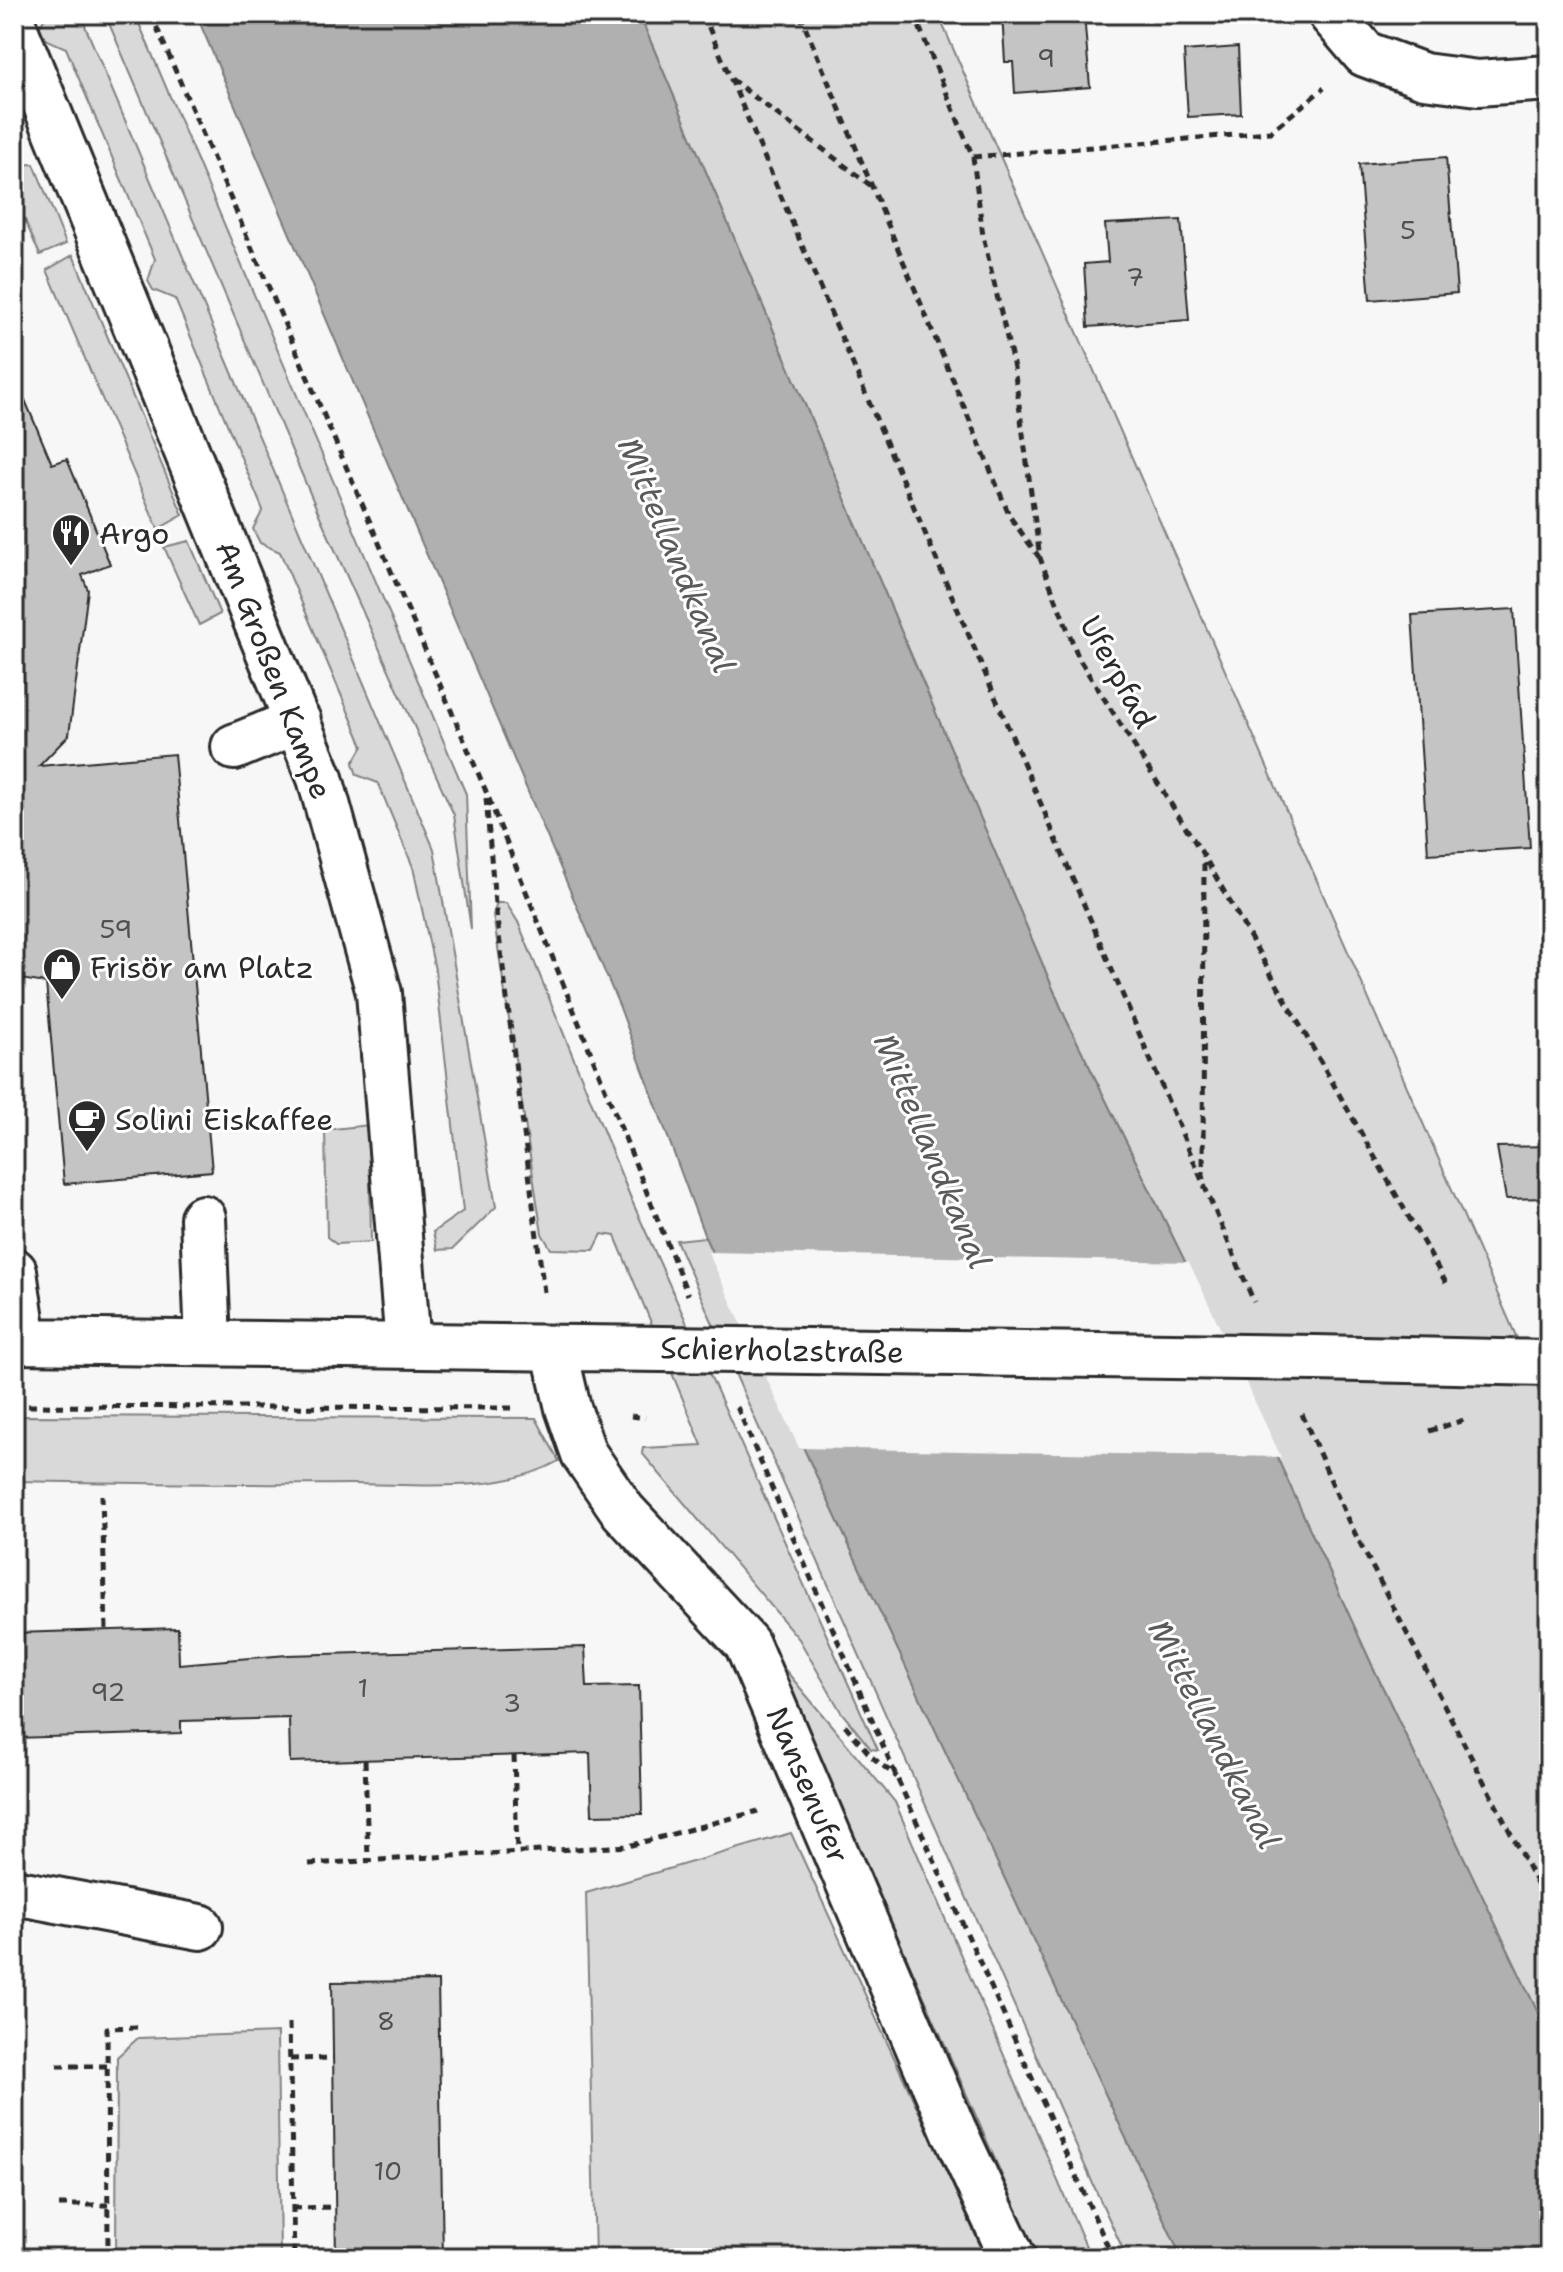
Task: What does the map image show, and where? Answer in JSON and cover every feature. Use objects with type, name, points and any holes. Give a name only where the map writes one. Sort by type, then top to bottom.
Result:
[{"type":"street","points":[[1331,14],[1365,54],[1424,76],[1478,83],[1549,78]]},
{"type":"street","name":"Am Großen Kampe","points":[[14,27],[320,778],[379,993],[408,1345]]},
{"type":"street","points":[[234,747],[298,721]]},
{"type":"street","points":[[203,1218],[208,1343]]},
{"type":"street","points":[[14,1271],[19,1341]]},
{"type":"street","name":"Schierholzstraße","points":[[19,1341],[1549,1363]]},
{"type":"street","name":"Nansenufer","points":[[554,1348],[568,1408],[584,1454],[623,1511],[747,1644],[955,2133],[1013,2258]]},
{"type":"street","points":[[14,1892],[200,1927]]},
{"type":"path","points":[[151,14],[485,789],[692,1304]]},
{"type":"path","points":[[703,14],[1257,1308]]},
{"type":"path","points":[[800,14],[1010,517],[1040,558]]},
{"type":"path","name":"Uferpfad","points":[[914,14],[973,157],[983,236],[1014,368],[1040,558],[1079,659],[1204,856],[1449,1288]]},
{"type":"path","points":[[973,157],[1270,132],[1365,54]]},
{"type":"path","points":[[730,79],[871,186]]},
{"type":"path","points":[[485,789],[495,904],[546,1306]]},
{"type":"path","points":[[1203,1181],[1204,856]]},
{"type":"path","points":[[736,1404],[904,1792],[1113,2258]]},
{"type":"path","points":[[14,1406],[568,1408],[645,1418]]},
{"type":"path","points":[[1299,1407],[1348,1520],[1549,1907]]},
{"type":"path","points":[[1429,1431],[1460,1420],[1475,1420]]},
{"type":"path","points":[[1545,1467],[1549,1481]]},
{"type":"path","points":[[102,1495],[106,1630]]},
{"type":"path","points":[[514,1755],[517,1852]]},
{"type":"path","points":[[365,1760],[368,1860]]},
{"type":"path","points":[[309,1864],[628,1846],[813,1796]]},
{"type":"path","points":[[289,2023],[294,2258]]},
{"type":"path","points":[[108,2258],[107,2028],[140,2027]]},
{"type":"path","points":[[290,2059],[333,2058]]},
{"type":"path","points":[[57,2066],[108,2066]]},
{"type":"path","points":[[59,2205],[108,2205]]},
{"type":"path","points":[[293,2208],[336,2207]]},
{"type":"shaded area","points":[[47,14],[80,14],[434,849],[496,1207],[453,1249],[437,1250],[433,1232],[463,1211],[435,970],[413,867],[378,783],[357,775],[353,763],[363,746],[280,552],[260,543],[253,529],[263,510],[175,299],[153,290],[148,281],[155,259],[66,48],[43,38],[39,28]]},
{"type":"shaded area","points":[[105,14],[135,14],[466,794],[471,929],[454,815],[318,512]]},
{"type":"shaded area","points":[[639,14],[938,14],[1530,1368],[1549,1420],[1549,2036],[1371,1663],[1223,1339],[1065,1017]]},
{"type":"shaded area","points":[[34,164],[66,244],[40,255],[14,195],[14,165]]},
{"type":"shaded area","points":[[73,255],[183,515],[158,529],[47,270]]},
{"type":"shaded area","points":[[189,541],[220,614],[199,625],[164,547]]},
{"type":"shaded area","points":[[497,903],[506,903],[518,922],[632,1201],[878,1750],[871,1749],[841,1712],[799,1639],[642,1453],[643,1448],[702,1445],[615,1236],[602,1234],[594,1250],[551,1249],[542,1234],[493,915]]},
{"type":"shaded area","points":[[369,1125],[371,1242],[336,1244],[327,1237],[325,1130]]},
{"type":"shaded area","points":[[705,1237],[1182,2258],[1127,2258],[676,1240]]},
{"type":"shaded area","points":[[14,1416],[536,1418],[559,1461],[510,1479],[430,1486],[14,1481]]},
{"type":"shaded area","points":[[777,1660],[895,1802],[1091,2258],[1038,2258]]},
{"type":"shaded area","points":[[791,1833],[986,2258],[595,2258],[586,1893]]},
{"type":"shaded area","points":[[277,2033],[280,2258],[116,2258],[117,2057],[138,2038]]},
{"type":"water","name":"Mittellandkanal","points":[[196,14],[639,14],[1065,1017],[1223,1339],[1371,1663],[1549,2036],[1549,2258],[1182,2258],[705,1237],[619,1005]]},
{"type":"pier","points":[[708,1252],[1189,1262],[1281,1457],[799,1448]]},
{"type":"building","points":[[1002,14],[1084,14],[1090,87],[1015,93],[1013,62],[1005,62]]},
{"type":"building","points":[[1238,47],[1241,114],[1188,117],[1184,51]]},
{"type":"building","points":[[1446,157],[1457,293],[1370,300],[1359,164]]},
{"type":"building","points":[[1181,220],[1189,320],[1088,327],[1084,264],[1108,262],[1105,224]]},
{"type":"building","points":[[14,374],[52,464],[67,459],[110,564],[82,575],[88,590],[69,735],[39,766],[174,754],[212,1171],[64,1184],[46,983],[14,978]]},
{"type":"building","points":[[1514,609],[1530,848],[1428,854],[1412,615]]},
{"type":"building","points":[[1549,1146],[1549,1198],[1506,1199],[1497,1147]]},
{"type":"building","points":[[178,1628],[179,1664],[287,1655],[585,1647],[587,1687],[639,1686],[642,1814],[592,1815],[590,1753],[290,1762],[289,1718],[181,1721],[181,1733],[14,1738],[14,1633]]},
{"type":"building","points":[[438,1981],[443,2258],[336,2258],[332,1982]]},
{"type":"place","name":"Argo","points":[[71,567]]},
{"type":"place","name":"Frisör am Platz","points":[[62,1001]]},
{"type":"place","name":"Solini Eiskaffee","points":[[87,1153]]}]
